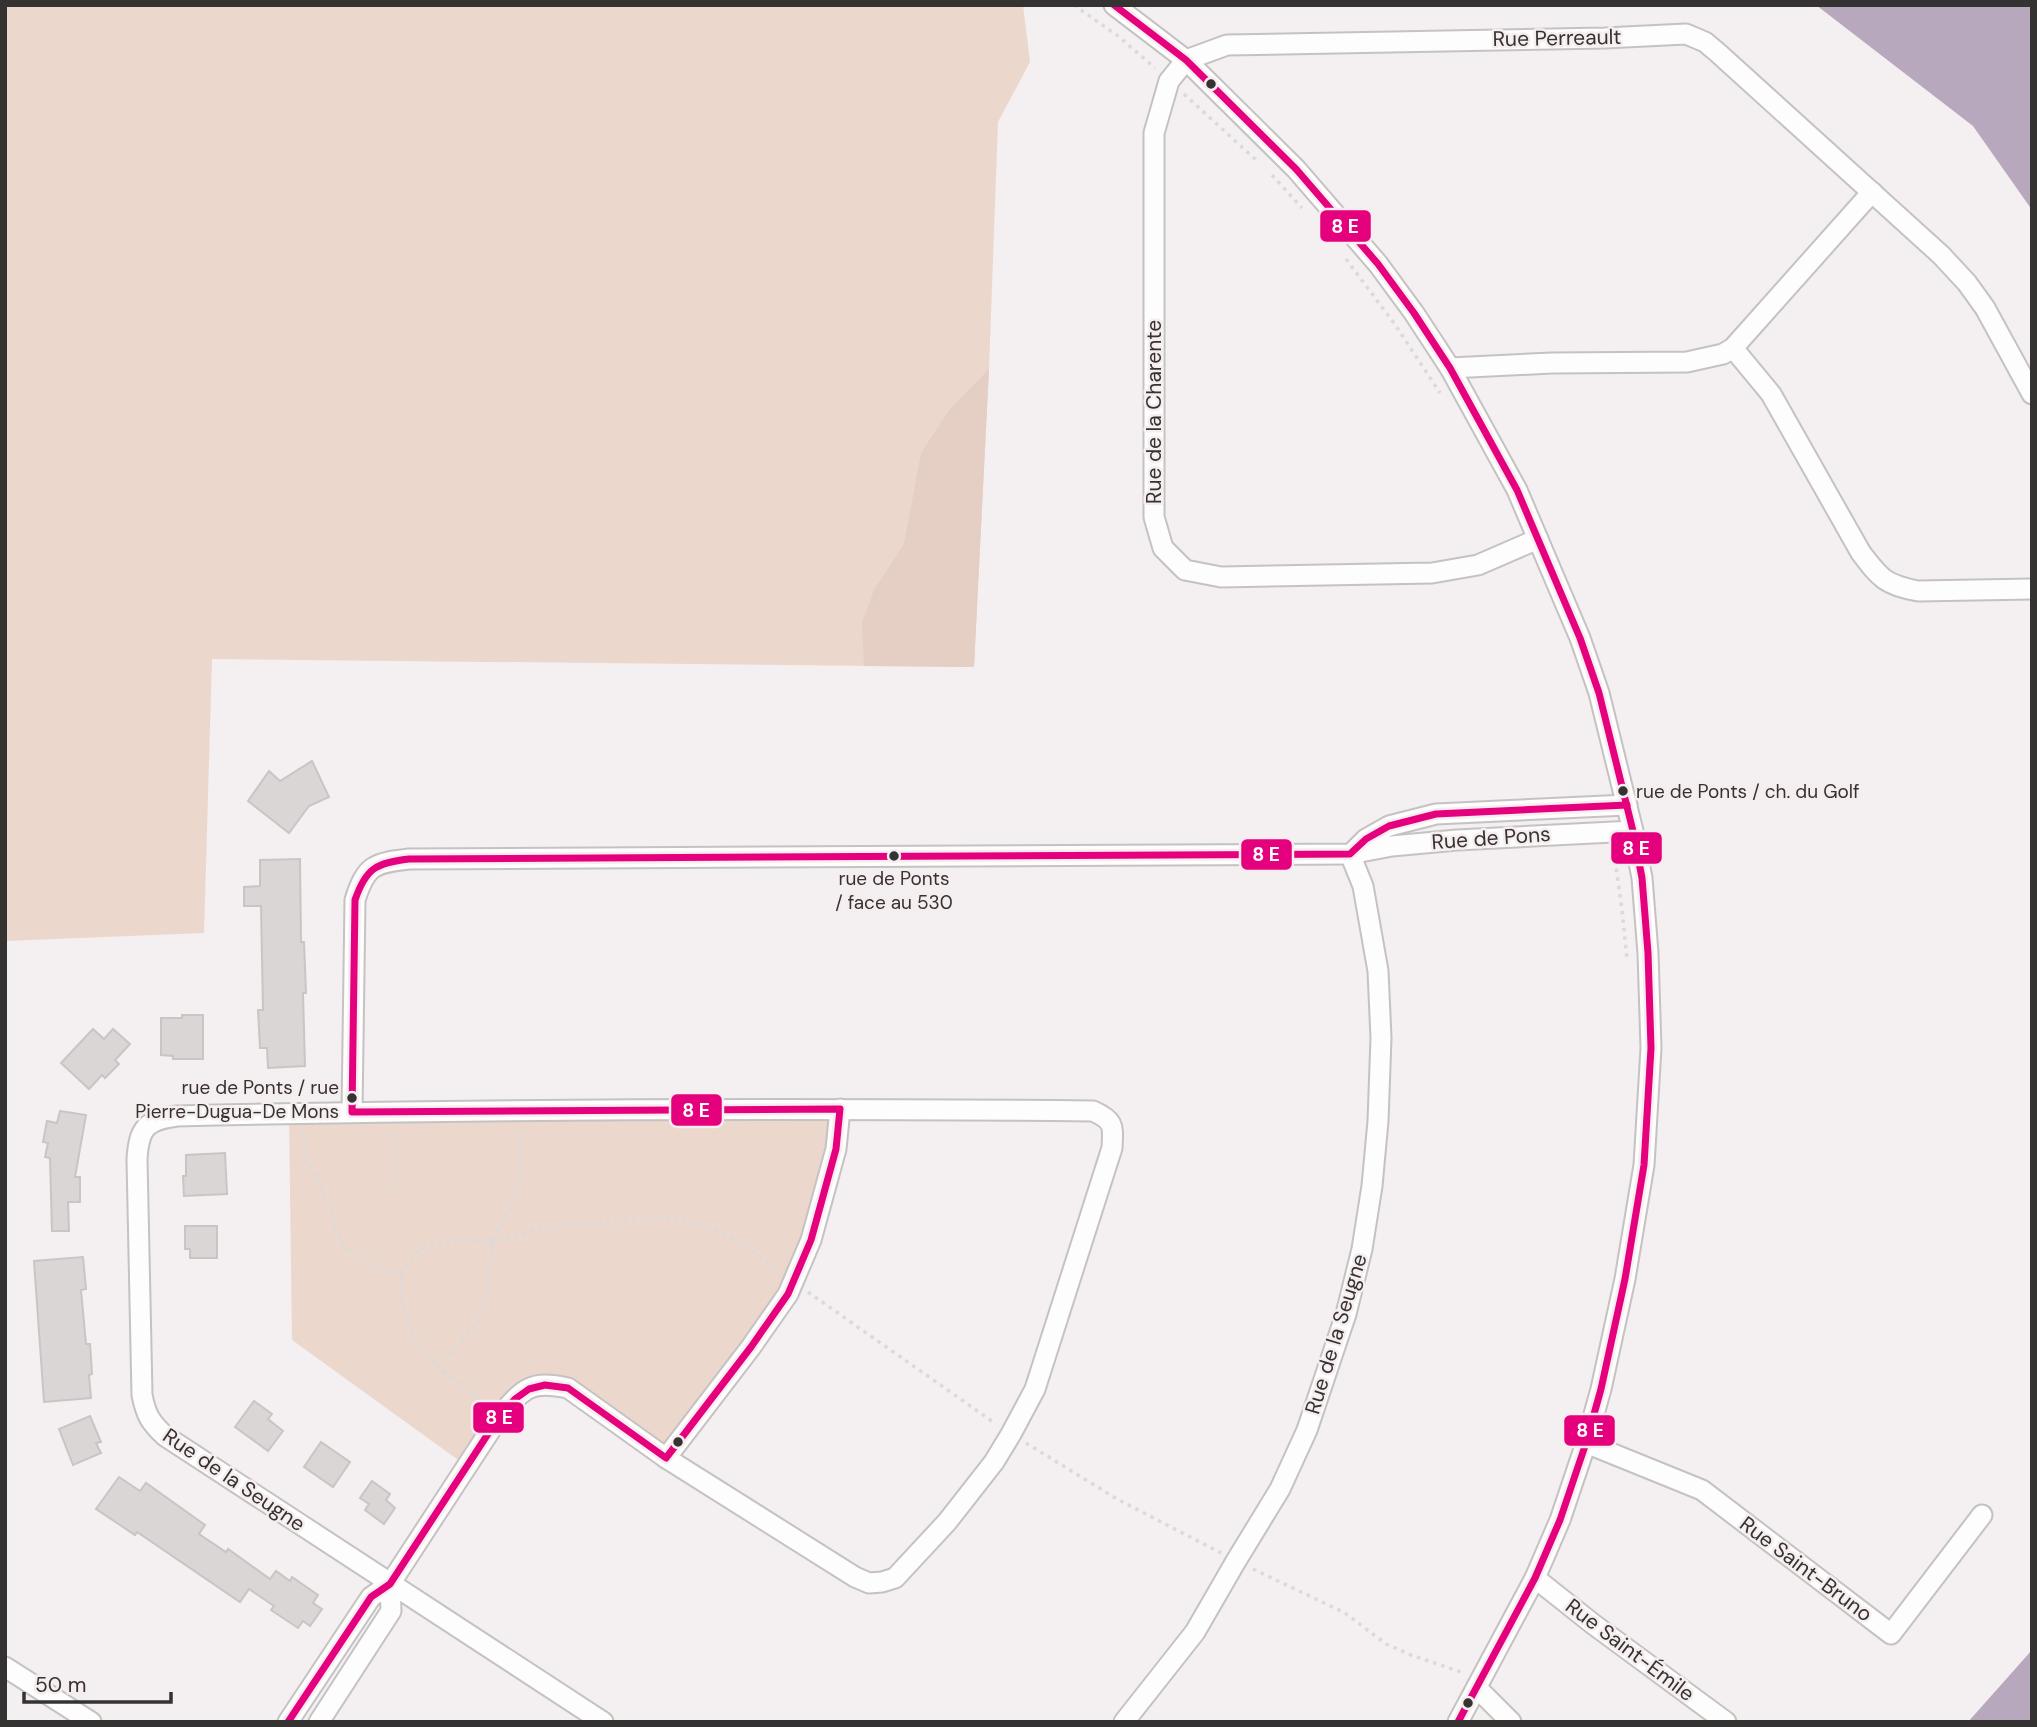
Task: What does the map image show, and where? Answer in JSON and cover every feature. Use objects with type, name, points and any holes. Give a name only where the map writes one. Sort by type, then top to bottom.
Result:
[{"type":"street","points":[[1114,5],[1186,60],[1296,169],[1378,264],[1450,368],[1517,490],[1580,638],[1599,693],[1633,831],[1642,878],[1651,1048],[1644,1165],[1613,1342],[1586,1443],[1560,1520],[1535,1578],[1458,1722]]},
{"type":"street","name":"Rue Perreault","points":[[1186,60],[1227,45],[1686,34],[1717,52],[1941,255],[1967,283],[1985,308],[2032,394]]},
{"type":"street","name":"Rue de la Charente","points":[[1186,60],[1170,81],[1154,133],[1154,517],[1163,548],[1185,570],[1221,577],[1432,573],[1478,565],[1538,539]]},
{"type":"street","points":[[1450,368],[1552,363],[1687,362],[1723,354],[1733,348],[1872,192]]},
{"type":"street","points":[[1733,348],[1771,394],[1861,553],[1879,577],[1901,588],[1918,591],[2032,589]]},
{"type":"street","name":"Rue de Pons","points":[[1350,855],[1366,839],[1388,826],[1436,814],[1627,805]]},
{"type":"street","name":"Rue de Pons","points":[[352,1112],[355,900],[362,880],[372,868],[383,862],[409,859],[1350,855],[1392,846],[1457,840],[1633,831]]},
{"type":"street","name":"Rue de la Seugne","points":[[1124,1722],[1195,1632],[1280,1489],[1307,1430],[1346,1314],[1364,1236],[1372,1186],[1381,1038],[1378,971],[1363,886],[1350,855]]},
{"type":"street","points":[[666,1458],[751,1347],[793,1282],[811,1240],[836,1149],[840,1109]]},
{"type":"street","name":"Rue de la Seugne","points":[[603,1722],[165,1436],[153,1424],[145,1412],[142,1395],[138,1139],[146,1127],[160,1118],[168,1117],[398,1111],[1094,1111],[1108,1118],[1113,1127],[1112,1148],[1035,1389],[1011,1434]]},
{"type":"street","points":[[288,1722],[371,1597],[390,1584],[499,1417],[514,1399],[530,1386],[568,1388],[666,1458],[855,1577],[869,1583],[895,1578],[947,1522],[994,1462],[1011,1434]]},
{"type":"street","name":"Rue Saint-Bruno","points":[[1586,1443],[1702,1490],[1891,1634],[1982,1515]]},
{"type":"street","name":"Rue Saint-Émile","points":[[1535,1578],[1726,1722]]},
{"type":"street","points":[[319,1722],[391,1611],[390,1584]]},
{"type":"street","points":[[5,1667],[91,1722]]},
{"type":"street","points":[[1477,1688],[1511,1722]]},
{"type":"path","points":[[1074,5],[1118,36],[1257,160]]},
{"type":"path","points":[[1266,169],[1303,209]]},
{"type":"path","points":[[1339,250],[1396,326],[1443,398]]},
{"type":"path","points":[[1611,831],[1628,971]]},
{"type":"path","points":[[392,1187],[396,1169],[393,1149],[398,1135],[398,1111]]},
{"type":"path","points":[[439,1367],[473,1329],[483,1307],[492,1258],[492,1241],[511,1208],[518,1182],[522,1111]]},
{"type":"path","points":[[301,1114],[306,1158],[332,1212],[335,1229],[342,1243],[357,1257],[401,1274]]},
{"type":"path","points":[[499,1417],[439,1367],[410,1331],[400,1294],[401,1274],[419,1250],[435,1242],[492,1241],[539,1229],[596,1223],[668,1218],[712,1227],[756,1253],[793,1282],[1011,1434],[1117,1499],[1236,1561],[1345,1613],[1386,1644],[1411,1656],[1464,1673],[1477,1688]]},
{"type":"shaded area","points":[[5,5],[1023,5],[1030,62],[998,122],[974,667],[212,659],[204,933],[5,941]]},
{"type":"shaded area","points":[[1816,5],[2032,5],[2032,210],[1973,126]]},
{"type":"shaded area","points":[[989,369],[974,667],[864,666],[862,623],[874,590],[904,544],[921,453],[950,409]]},
{"type":"shaded area","points":[[840,1109],[793,1282],[666,1458],[568,1388],[530,1386],[468,1467],[292,1340],[289,1113]]},
{"type":"shaded area","points":[[2032,1650],[2032,1722],[1968,1722]]},
{"type":"building","points":[[312,761],[329,797],[309,806],[289,833],[248,801],[269,771],[280,781]]},
{"type":"building","points":[[300,859],[301,942],[304,942],[306,993],[303,993],[305,1066],[268,1068],[267,1048],[260,1048],[258,1010],[263,1010],[261,906],[244,906],[244,887],[260,886],[260,860]]},
{"type":"building","points":[[182,1015],[203,1015],[203,1059],[173,1059],[173,1056],[161,1055],[161,1018],[182,1018]]},
{"type":"building","points":[[93,1029],[104,1039],[113,1029],[130,1044],[115,1060],[119,1064],[105,1078],[102,1075],[89,1089],[61,1063]]},
{"type":"building","points":[[60,1111],[86,1115],[75,1177],[80,1177],[80,1202],[68,1202],[69,1231],[52,1231],[50,1158],[45,1157],[48,1143],[43,1142],[47,1121],[57,1123]]},
{"type":"building","points":[[225,1153],[227,1194],[184,1196],[186,1155]]},
{"type":"building","points":[[185,1226],[217,1226],[217,1258],[190,1258],[190,1249],[185,1249]]},
{"type":"building","points":[[83,1257],[86,1289],[81,1290],[86,1344],[90,1344],[91,1398],[44,1402],[34,1261]]},
{"type":"building","points":[[254,1401],[272,1414],[268,1419],[283,1431],[268,1451],[235,1427]]},
{"type":"building","points":[[90,1416],[101,1442],[96,1443],[101,1453],[73,1465],[59,1429]]},
{"type":"building","points":[[321,1442],[350,1462],[333,1487],[304,1467]]},
{"type":"building","points":[[119,1477],[140,1491],[146,1483],[205,1525],[199,1534],[226,1552],[228,1549],[270,1579],[276,1571],[290,1581],[292,1577],[318,1595],[313,1603],[322,1609],[310,1626],[303,1621],[298,1628],[271,1610],[274,1606],[249,1589],[240,1602],[137,1532],[135,1535],[96,1509]]},
{"type":"building","points":[[372,1481],[390,1494],[386,1500],[395,1508],[384,1524],[365,1510],[369,1504],[360,1498]]},
{"type":"transit line","points":[[1114,5],[1186,60],[1296,169],[1378,264],[1450,368],[1517,490],[1580,638],[1599,693],[1633,831],[1642,878],[1651,1048],[1644,1165],[1625,1279],[1601,1389],[1560,1520],[1535,1578],[1458,1722]]},
{"type":"transit line","points":[[288,1722],[371,1597],[390,1584],[499,1417],[515,1399],[529,1389],[545,1385],[568,1388],[666,1458],[788,1294],[811,1240],[836,1149],[840,1109],[352,1112],[355,900],[363,881],[374,869],[380,865],[409,859],[1350,854],[1366,839],[1389,826],[1436,814],[1627,805]]},
{"type":"place","name":"rue de Ponts / ch. du Golf","points":[[1623,791]]},
{"type":"place","name":"rue de Ponts / face au 530","points":[[894,856]]},
{"type":"place","name":"rue de Ponts / rue Pierre-Dugua-De Mons","points":[[352,1098]]}]
